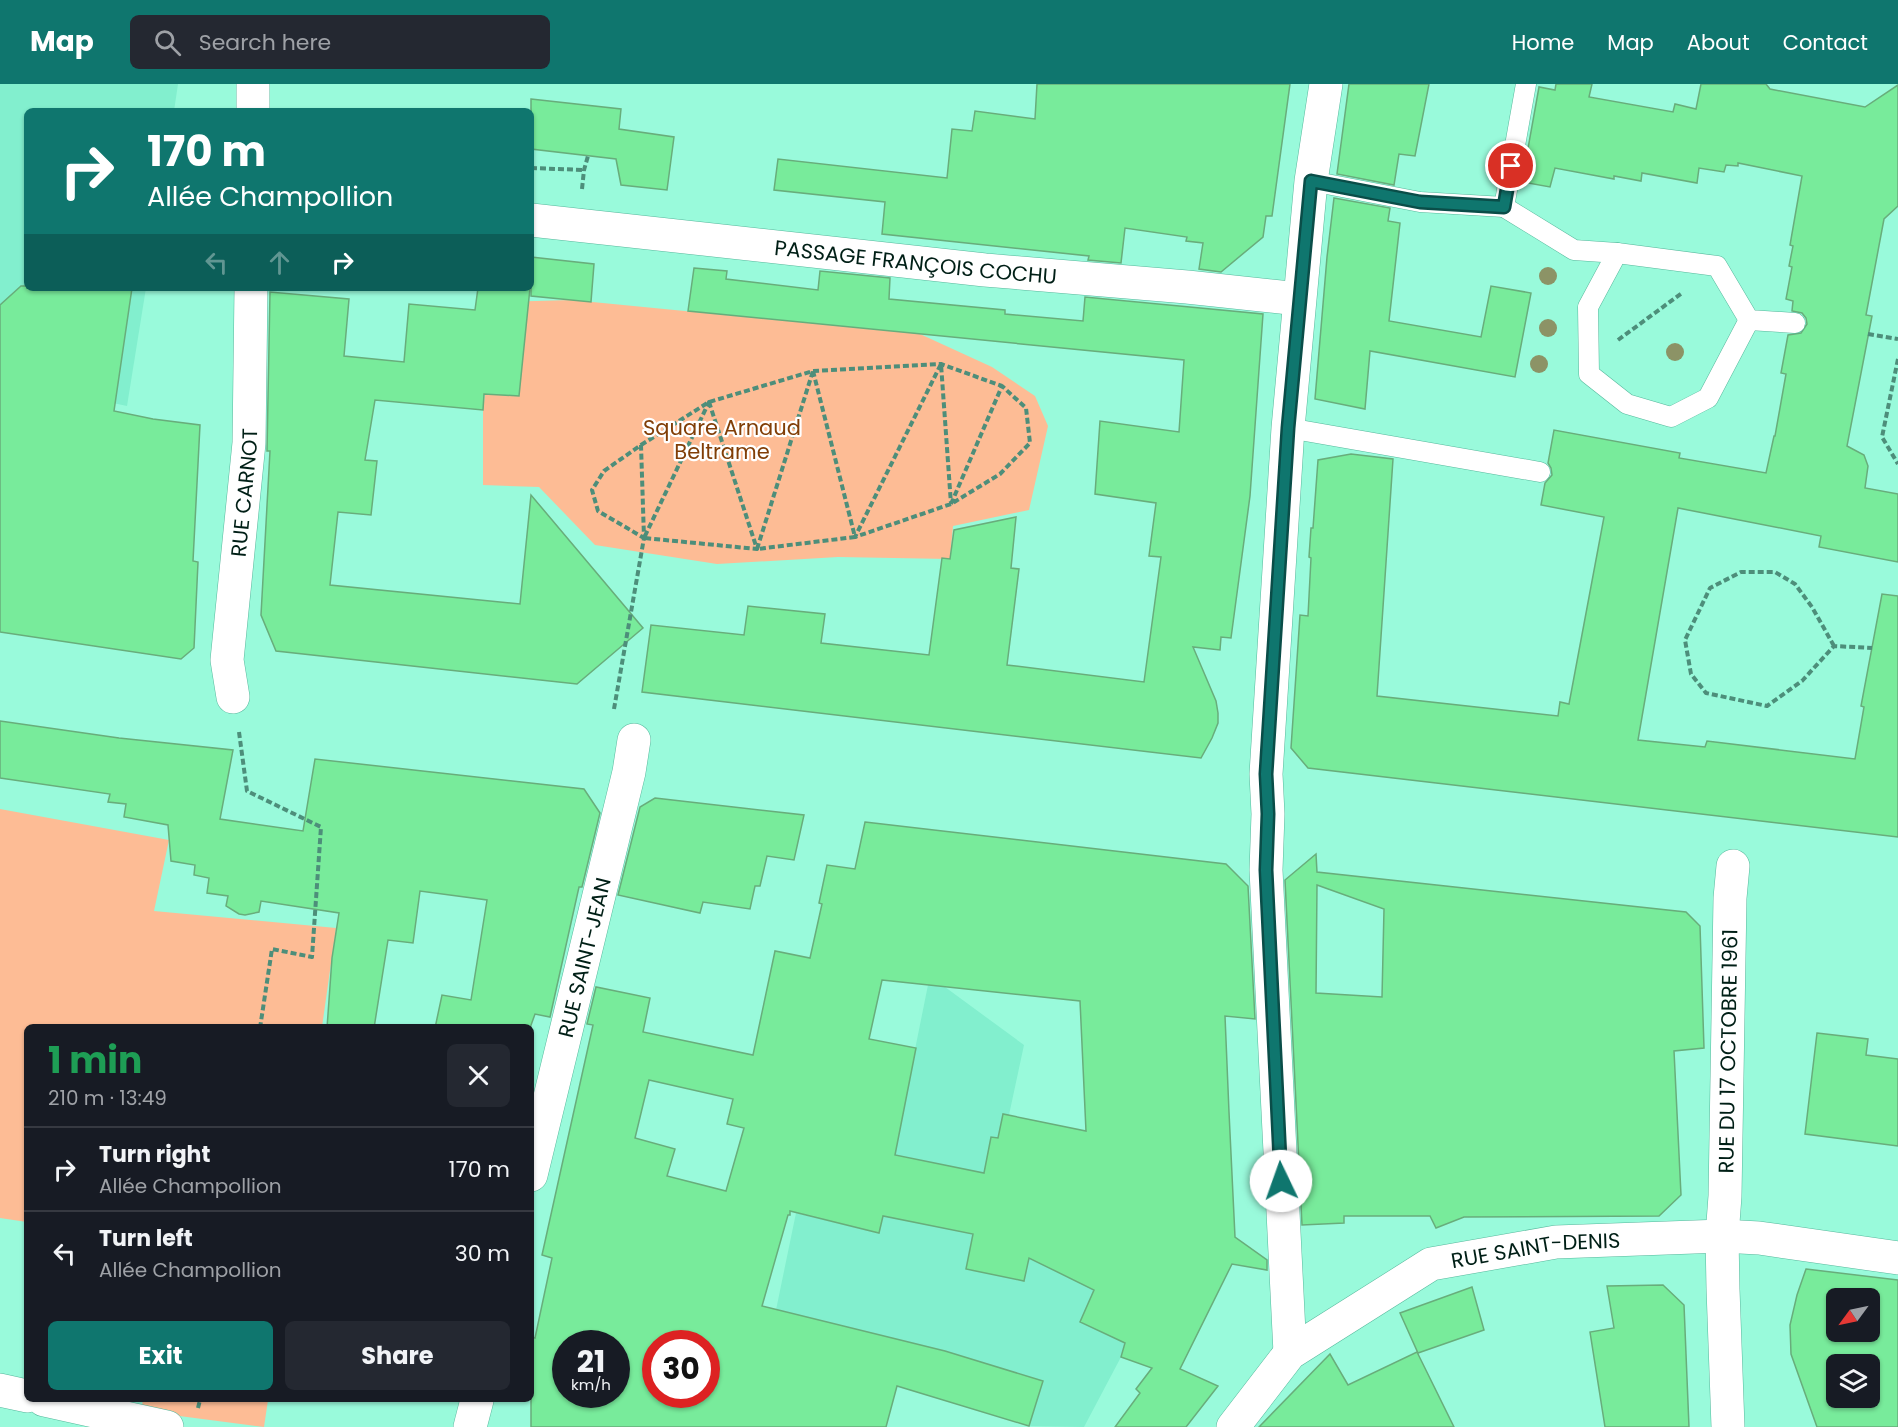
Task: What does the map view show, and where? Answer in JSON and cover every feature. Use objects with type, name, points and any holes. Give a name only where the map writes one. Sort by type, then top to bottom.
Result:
[{"type":"street","points":[[253,108],[254,84]]},
{"type":"street","points":[[1290,1353],[1266,870],[1268,814],[1266,774],[1288,428],[1299,299],[1311,181],[1326,84]]},
{"type":"street","name":"PASSAGE FRANÇOIS COCHU","points":[[534,220],[985,270],[1299,299]]},
{"type":"street","name":"RUE CARNOT","points":[[233,697],[227,660],[249,443],[251,291]]},
{"type":"street","name":"RUE SAINT-JEAN","points":[[534,1163],[629,772],[634,740]]},
{"type":"street","name":"RUE DU 17 OCTOBRE 1961","points":[[1728,1427],[1722,1236],[1725,1196],[1733,866]]},
{"type":"street","name":"RUE SAINT-DENIS","points":[[1233,1427],[1290,1353],[1431,1264],[1556,1242],[1722,1236],[1759,1238],[1898,1258]]},
{"type":"street","points":[[0,1390],[24,1395]]},
{"type":"street","points":[[53,1402],[167,1427]]},
{"type":"street","points":[[470,1427],[476,1402]]},
{"type":"lane","points":[[1504,207],[1526,84]]},
{"type":"lane","points":[[1311,181],[1420,202],[1504,207],[1574,250],[1718,266],[1749,320]]},
{"type":"lane","points":[[1617,253],[1588,307],[1588,362],[1589,374],[1628,404],[1671,417],[1708,398],[1749,320]]},
{"type":"lane","points":[[1749,320],[1795,323]]},
{"type":"lane","points":[[1288,428],[1540,472]]},
{"type":"path","points":[[534,168],[584,170]]},
{"type":"path","points":[[1588,362],[1718,266]]},
{"type":"path","points":[[1868,334],[1898,339]]},
{"type":"path","points":[[1898,359],[1882,437],[1898,464]]},
{"type":"path","points":[[941,364],[951,504]]},
{"type":"path","points":[[855,537],[941,364]]},
{"type":"path","points":[[941,364],[1002,386],[1026,408],[1030,443],[1000,474],[951,504],[855,537],[757,549],[644,538],[598,511],[592,490],[604,471],[641,445],[709,402],[813,372],[941,364]]},
{"type":"path","points":[[813,372],[855,537]]},
{"type":"path","points":[[757,549],[813,372]]},
{"type":"path","points":[[951,504],[1002,386]]},
{"type":"path","points":[[644,538],[709,402]]},
{"type":"path","points":[[709,402],[757,549]]},
{"type":"path","points":[[613,713],[644,538],[641,445]]},
{"type":"path","points":[[1741,572],[1775,572],[1795,584],[1812,607],[1834,646],[1802,681],[1767,706],[1706,693],[1691,674],[1685,640],[1710,588],[1741,572]]},
{"type":"path","points":[[1834,646],[1872,648]]},
{"type":"path","points":[[233,697],[248,792],[321,827],[312,957],[272,949],[261,1024]]},
{"type":"shaded area","points":[[0,84],[178,84],[174,108],[24,108],[24,291],[146,291],[127,406],[0,379]]},
{"type":"shaded area","points":[[928,985],[945,987],[1024,1045],[1009,1115],[1067,1276],[1094,1290],[1080,1322],[1125,1343],[1121,1357],[1084,1427],[1029,1426],[1042,1381],[945,1351],[776,1310],[796,1213],[878,1233]]},
{"type":"green space","name":"Square Arnaud Beltrame","points":[[572,300],[920,334],[992,367],[1035,396],[1048,426],[1029,510],[953,526],[950,559],[838,557],[717,564],[595,545],[539,487],[483,485],[483,410],[497,302]]},
{"type":"green space","points":[[0,809],[169,840],[154,911],[336,928],[322,1024],[24,1024],[24,1222],[0,1218]]},
{"type":"green space","points":[[143,1402],[268,1402],[264,1427],[141,1411]]},
{"type":"building","points":[[1037,84],[1290,84],[1272,216],[1266,216],[1263,237],[1221,272],[1199,269],[1203,243],[1186,241],[1187,237],[1125,228],[1121,263],[1088,260],[1089,256],[882,234],[885,202],[774,190],[778,159],[947,178],[952,129],[972,131],[975,111],[1035,119]]},
{"type":"building","points":[[1349,84],[1429,84],[1415,156],[1399,154],[1394,185],[1337,174]]},
{"type":"building","points":[[1556,84],[1592,84],[1589,97],[1673,112],[1675,104],[1696,109],[1701,84],[1766,84],[1770,89],[1865,107],[1898,85],[1898,206],[1884,219],[1866,315],[1872,316],[1847,446],[1864,455],[1868,466],[1865,488],[1898,494],[1898,562],[1819,547],[1821,536],[1678,508],[1638,740],[1705,747],[1707,741],[1855,759],[1864,707],[1861,706],[1882,594],[1898,596],[1898,837],[1308,768],[1291,748],[1300,615],[1308,616],[1311,558],[1309,557],[1318,460],[1351,454],[1393,459],[1377,696],[1558,716],[1560,702],[1569,704],[1604,517],[1541,505],[1545,483],[1552,475],[1548,463],[1554,430],[1680,453],[1679,458],[1766,473],[1786,374],[1781,373],[1788,335],[1801,333],[1807,324],[1802,313],[1792,311],[1793,301],[1786,299],[1792,267],[1789,266],[1793,246],[1790,245],[1802,176],[1738,163],[1738,166],[1726,165],[1724,172],[1699,168],[1697,183],[1642,173],[1641,181],[1614,176],[1614,179],[1555,168],[1550,187],[1522,182],[1539,87],[1555,90]]},
{"type":"building","points":[[531,99],[621,109],[619,129],[674,137],[667,190],[621,185],[616,159],[534,149],[534,108],[531,108]]},
{"type":"building","points":[[1334,198],[1390,208],[1388,221],[1400,223],[1389,321],[1481,337],[1491,286],[1531,293],[1515,377],[1370,351],[1365,409],[1315,399]]},
{"type":"building","points":[[534,257],[594,264],[591,302],[531,296],[531,291],[534,291]]},
{"type":"building","points":[[694,268],[727,271],[726,279],[818,290],[820,271],[890,278],[889,299],[1005,310],[1005,314],[1083,321],[1085,297],[1263,314],[1250,496],[1231,638],[1221,637],[1220,650],[1193,647],[1216,701],[1218,713],[1218,723],[1201,758],[642,692],[651,625],[744,635],[748,606],[825,614],[821,643],[929,655],[942,558],[950,559],[954,530],[1016,517],[1011,568],[1019,569],[1007,665],[1144,682],[1161,557],[1149,556],[1156,503],[1095,494],[1100,421],[1179,432],[1184,360],[688,311]]},
{"type":"building","points":[[21,286],[24,286],[24,291],[132,291],[114,411],[200,425],[193,561],[198,562],[194,648],[181,659],[0,632],[0,305]]},
{"type":"building","points":[[478,291],[530,291],[519,396],[484,394],[483,410],[375,400],[365,460],[377,461],[371,515],[338,512],[330,585],[520,604],[531,495],[643,628],[577,684],[276,651],[261,615],[270,451],[267,451],[270,292],[349,299],[344,356],[404,362],[409,304],[475,310]]},
{"type":"building","points":[[0,721],[119,738],[233,750],[220,819],[303,831],[315,759],[584,789],[600,813],[582,887],[579,887],[550,1017],[535,1014],[531,1024],[436,1024],[442,995],[471,1000],[487,900],[420,891],[413,943],[388,940],[375,1024],[327,1024],[332,958],[339,913],[261,901],[259,912],[239,914],[226,906],[228,896],[207,893],[209,878],[194,875],[195,865],[171,861],[168,825],[124,817],[126,804],[108,802],[110,794],[0,778]]},
{"type":"building","points":[[655,798],[804,815],[794,860],[767,856],[760,886],[755,886],[750,909],[703,902],[700,913],[618,895],[640,807]]},
{"type":"building","points":[[865,822],[1226,864],[1248,886],[1255,1019],[1225,1016],[1235,1237],[1267,1260],[1267,1270],[1232,1264],[1180,1369],[1218,1386],[1186,1427],[1115,1427],[1140,1393],[1136,1389],[1152,1368],[1121,1357],[1125,1343],[1080,1322],[1094,1290],[1029,1258],[1024,1281],[966,1269],[973,1234],[883,1216],[879,1233],[790,1211],[762,1306],[945,1351],[1043,1381],[1029,1426],[897,1386],[886,1427],[531,1427],[531,1402],[534,1402],[534,1338],[552,1258],[542,1255],[593,1025],[587,1024],[596,987],[650,998],[643,1032],[753,1055],[775,951],[810,958],[822,904],[819,903],[827,865],[855,869]],"holes":[[[882,980],[1080,1001],[1086,1131],[1003,1114],[998,1138],[991,1137],[984,1173],[895,1155],[916,1048],[869,1039]],[[649,1080],[733,1099],[727,1124],[744,1128],[726,1191],[667,1176],[675,1149],[635,1138]]]},
{"type":"building","points":[[1316,854],[1317,872],[1686,912],[1700,926],[1704,1048],[1674,1051],[1681,1195],[1659,1216],[1464,1217],[1436,1228],[1430,1216],[1344,1216],[1344,1223],[1302,1225],[1285,880]],"holes":[[[1317,885],[1384,909],[1382,997],[1316,993]]]},
{"type":"building","points":[[1817,1033],[1868,1039],[1866,1055],[1898,1059],[1898,1146],[1805,1134]]},
{"type":"building","points":[[1806,1269],[1898,1280],[1898,1427],[1817,1427],[1791,1354],[1790,1325]]},
{"type":"building","points":[[1663,1285],[1684,1305],[1689,1427],[1605,1427],[1590,1332],[1614,1328],[1607,1286]]},
{"type":"building","points":[[1472,1287],[1484,1330],[1418,1353],[1400,1313]]},
{"type":"building","points":[[1417,1352],[1454,1427],[1259,1427],[1330,1354],[1348,1385]]},
{"type":"route","points":[[1281,1181],[1266,870],[1268,814],[1266,774],[1288,428],[1311,181],[1420,202],[1504,207],[1511,166]]}]
